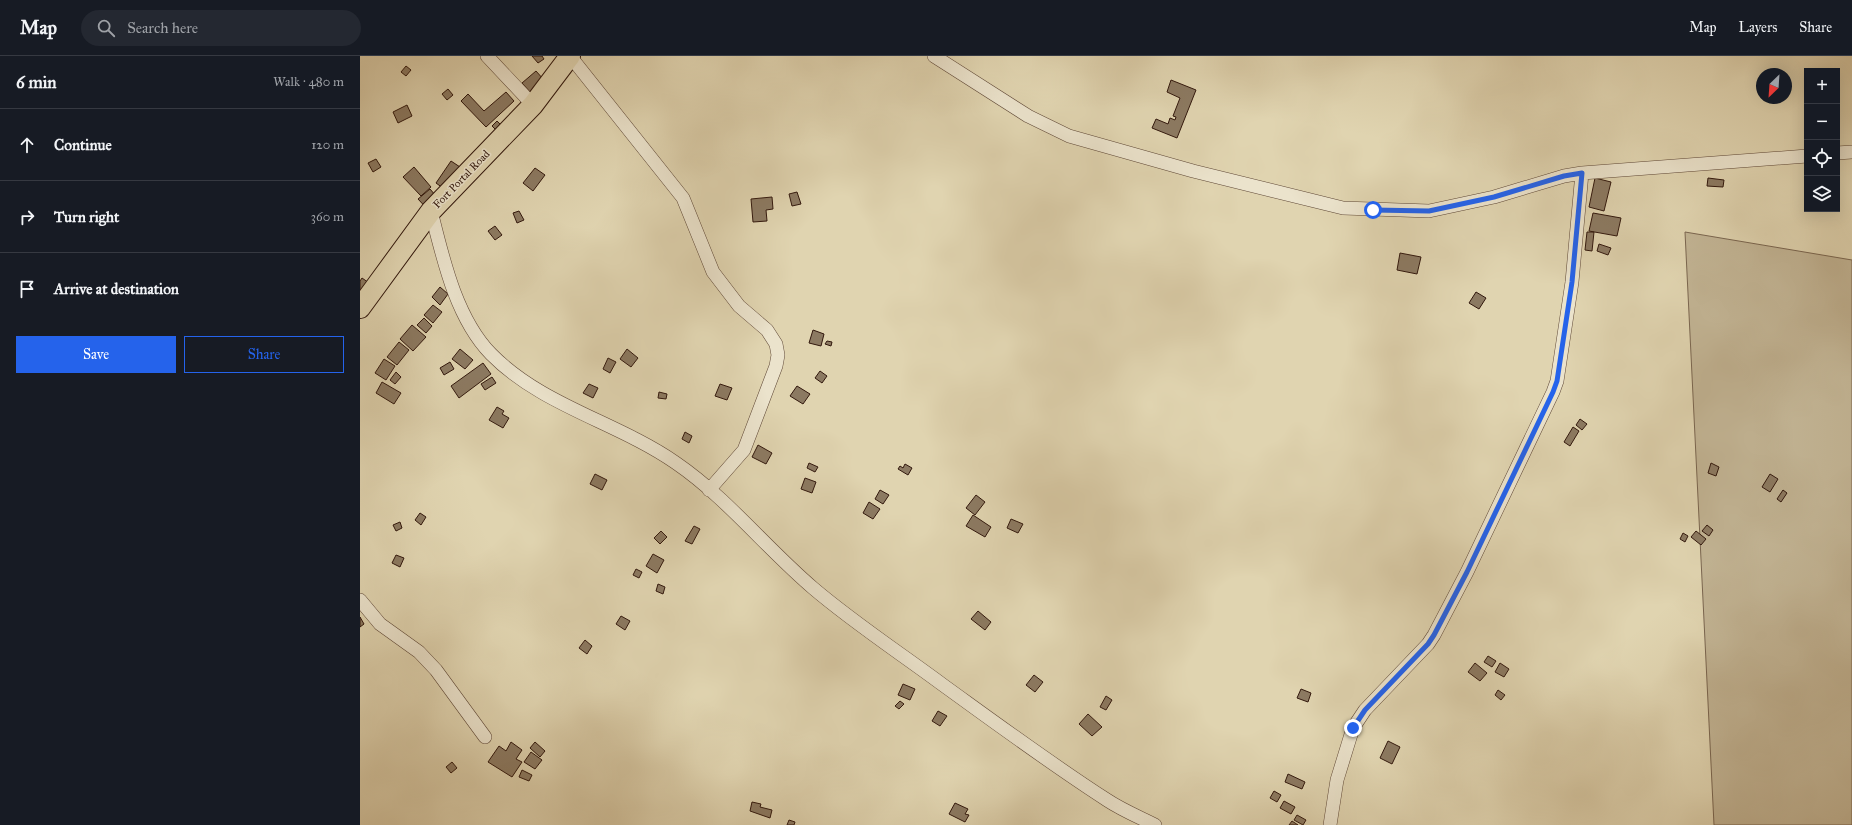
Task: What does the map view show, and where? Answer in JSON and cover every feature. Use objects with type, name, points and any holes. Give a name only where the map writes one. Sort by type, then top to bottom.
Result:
[{"type":"main road","name":"Fort Portal Road","points":[[360,308],[431,212],[532,104],[570,56]]},
{"type":"street","points":[[487,56],[532,104]]},
{"type":"street","points":[[570,56],[683,198],[713,272],[739,306],[767,330],[776,344],[778,355],[776,366],[750,437],[744,450],[709,490]]},
{"type":"street","points":[[934,56],[1028,116],[1069,136],[1193,171],[1343,208],[1429,211],[1494,197],[1564,176],[1582,173],[1804,156]]},
{"type":"street","points":[[1840,153],[1852,152]]},
{"type":"street","points":[[1330,825],[1336,780],[1353,728],[1365,710],[1428,644],[1437,630],[1467,572],[1553,392],[1557,381],[1572,282],[1582,173]]},
{"type":"street","points":[[431,212],[446,269],[466,319],[481,344],[492,355],[533,389],[622,433],[675,463],[709,490],[813,588],[844,612],[1024,745],[1109,802],[1155,825]]},
{"type":"street","points":[[360,600],[380,624],[419,652],[436,670],[485,737]]},
{"type":"shaded area","points":[[1685,232],[1852,260],[1852,825],[1714,825]]},
{"type":"building","points":[[532,56],[542,56],[544,59],[538,63]]},
{"type":"building","points":[[406,66],[411,70],[406,76],[401,72]]},
{"type":"building","points":[[536,71],[544,80],[530,92],[522,83]]},
{"type":"building","points":[[1171,80],[1196,90],[1177,138],[1152,128],[1156,119],[1168,124],[1170,118],[1175,120],[1176,117],[1173,116],[1180,98],[1167,92]]},
{"type":"building","points":[[448,89],[453,95],[447,100],[442,94]]},
{"type":"building","points":[[506,92],[514,101],[486,127],[461,101],[468,94],[484,111]]},
{"type":"building","points":[[407,105],[412,116],[398,123],[393,112]]},
{"type":"building","points":[[497,121],[501,125],[496,130],[492,126]]},
{"type":"building","points":[[376,159],[381,167],[373,172],[368,163]]},
{"type":"building","points":[[451,161],[463,169],[447,191],[436,183]]},
{"type":"building","points":[[414,167],[431,187],[421,196],[403,177]]},
{"type":"building","points":[[535,168],[545,175],[533,191],[523,183]]},
{"type":"building","points":[[1595,178],[1611,182],[1604,211],[1589,207]]},
{"type":"building","points":[[1708,178],[1724,180],[1723,187],[1707,186]]},
{"type":"building","points":[[430,189],[442,203],[431,213],[418,199]]},
{"type":"building","points":[[797,192],[801,204],[792,206],[789,194]]},
{"type":"building","points":[[772,197],[773,209],[766,210],[767,221],[753,222],[751,199]]},
{"type":"building","points":[[519,211],[524,220],[517,223],[513,213]]},
{"type":"building","points":[[1593,213],[1621,218],[1617,236],[1589,231]]},
{"type":"building","points":[[495,226],[502,235],[495,240],[488,231]]},
{"type":"building","points":[[1587,232],[1594,232],[1592,251],[1585,250]]},
{"type":"building","points":[[1599,244],[1611,248],[1608,255],[1597,251]]},
{"type":"building","points":[[1400,253],[1421,257],[1417,274],[1397,270]]},
{"type":"building","points":[[362,278],[372,285],[360,300],[360,281]]},
{"type":"building","points":[[440,287],[448,294],[440,305],[432,297]]},
{"type":"building","points":[[1476,292],[1486,298],[1479,309],[1469,303]]},
{"type":"building","points":[[433,305],[442,312],[433,323],[424,315]]},
{"type":"building","points":[[424,318],[432,326],[426,333],[417,325]]},
{"type":"building","points":[[412,325],[426,337],[413,351],[400,339]]},
{"type":"building","points":[[813,330],[824,334],[821,346],[809,343]]},
{"type":"building","points":[[827,341],[832,342],[831,346],[825,344]]},
{"type":"building","points":[[399,342],[409,350],[397,365],[387,357]]},
{"type":"building","points":[[460,349],[473,360],[465,369],[452,359]]},
{"type":"building","points":[[627,349],[638,358],[631,367],[620,359]]},
{"type":"building","points":[[608,358],[616,362],[610,373],[603,369]]},
{"type":"building","points":[[384,359],[395,366],[386,380],[375,373]]},
{"type":"building","points":[[450,362],[454,369],[444,375],[440,368]]},
{"type":"building","points":[[483,363],[491,374],[459,398],[451,386]]},
{"type":"building","points":[[820,371],[827,376],[822,383],[815,378]]},
{"type":"building","points":[[396,372],[401,377],[395,384],[390,380]]},
{"type":"building","points":[[492,377],[496,383],[485,390],[481,384]]},
{"type":"building","points":[[382,382],[401,393],[394,404],[376,393]]},
{"type":"building","points":[[589,384],[598,388],[593,398],[583,393]]},
{"type":"building","points":[[720,384],[732,388],[727,400],[715,396]]},
{"type":"building","points":[[797,386],[810,394],[803,404],[790,396]]},
{"type":"building","points":[[659,392],[667,394],[666,399],[658,398]]},
{"type":"building","points":[[497,407],[504,411],[502,414],[509,418],[503,428],[489,420]]},
{"type":"building","points":[[1580,419],[1587,424],[1582,430],[1576,425]]},
{"type":"building","points":[[1573,427],[1579,431],[1570,446],[1564,442]]},
{"type":"building","points":[[685,432],[692,436],[689,443],[682,439]]},
{"type":"building","points":[[758,445],[772,453],[766,464],[752,457]]},
{"type":"building","points":[[809,463],[818,467],[815,472],[807,468]]},
{"type":"building","points":[[1711,463],[1719,467],[1716,476],[1708,473]]},
{"type":"building","points":[[905,464],[912,468],[908,475],[898,469],[900,466],[903,468]]},
{"type":"building","points":[[595,474],[607,480],[602,490],[590,484]]},
{"type":"building","points":[[1770,474],[1778,479],[1770,492],[1762,487]]},
{"type":"building","points":[[805,478],[816,482],[812,493],[801,489]]},
{"type":"building","points":[[880,490],[889,495],[883,504],[875,499]]},
{"type":"building","points":[[1783,490],[1787,493],[1781,502],[1777,499]]},
{"type":"building","points":[[976,495],[985,502],[975,515],[966,508]]},
{"type":"building","points":[[869,502],[880,509],[873,519],[863,513]]},
{"type":"building","points":[[420,513],[426,517],[421,525],[415,520]]},
{"type":"building","points":[[973,515],[991,527],[985,537],[966,526]]},
{"type":"building","points":[[1011,519],[1023,524],[1018,533],[1007,528]]},
{"type":"building","points":[[400,522],[402,528],[396,531],[393,525]]},
{"type":"building","points":[[1707,525],[1713,530],[1709,536],[1702,531]]},
{"type":"building","points":[[694,526],[700,529],[692,544],[685,541]]},
{"type":"building","points":[[661,531],[667,537],[660,544],[654,538]]},
{"type":"building","points":[[1696,531],[1706,539],[1701,545],[1691,537]]},
{"type":"building","points":[[1683,533],[1688,536],[1685,542],[1680,539]]},
{"type":"building","points":[[653,554],[664,560],[657,573],[646,566]]},
{"type":"building","points":[[396,555],[404,558],[400,567],[392,563]]},
{"type":"building","points":[[636,569],[642,572],[639,578],[633,575]]},
{"type":"building","points":[[658,584],[665,587],[663,594],[656,591]]},
{"type":"building","points":[[978,611],[991,622],[985,630],[971,619]]},
{"type":"building","points":[[621,616],[630,621],[625,630],[616,624]]},
{"type":"building","points":[[360,617],[364,624],[360,627]]},
{"type":"building","points":[[585,640],[592,646],[587,654],[579,648]]},
{"type":"building","points":[[1488,656],[1496,661],[1492,667],[1484,662]]},
{"type":"building","points":[[1475,663],[1487,673],[1480,681],[1468,672]]},
{"type":"building","points":[[1500,663],[1509,669],[1504,677],[1495,672]]},
{"type":"building","points":[[1034,675],[1043,682],[1035,692],[1026,685]]},
{"type":"building","points":[[903,684],[915,689],[910,700],[898,695]]},
{"type":"building","points":[[1301,689],[1311,693],[1308,702],[1297,698]]},
{"type":"building","points":[[1498,690],[1505,695],[1501,700],[1495,695]]},
{"type":"building","points":[[1106,696],[1112,700],[1106,710],[1100,707]]},
{"type":"building","points":[[900,701],[904,704],[899,709],[895,706]]},
{"type":"building","points":[[938,711],[947,716],[940,726],[932,721]]},
{"type":"building","points":[[1088,714],[1102,727],[1092,736],[1079,724]]},
{"type":"building","points":[[1388,741],[1400,747],[1392,764],[1380,758]]},
{"type":"building","points":[[511,742],[522,750],[516,759],[522,762],[512,777],[488,762],[499,746],[506,751]]},
{"type":"building","points":[[535,742],[545,751],[540,757],[530,748]]},
{"type":"building","points":[[531,752],[542,760],[535,769],[524,762]]},
{"type":"building","points":[[452,762],[457,768],[451,773],[446,767]]},
{"type":"building","points":[[522,770],[532,775],[529,781],[519,777]]},
{"type":"building","points":[[1288,774],[1305,782],[1302,789],[1285,782]]},
{"type":"building","points":[[1274,791],[1281,795],[1277,802],[1270,798]]},
{"type":"building","points":[[1284,801],[1295,807],[1291,814],[1280,808]]},
{"type":"building","points":[[752,802],[761,804],[760,807],[772,810],[770,818],[750,811]]},
{"type":"building","points":[[955,803],[968,809],[965,814],[969,815],[965,822],[949,814]]},
{"type":"building","points":[[1297,815],[1306,820],[1303,825],[1294,820]]},
{"type":"building","points":[[789,820],[795,822],[794,825],[787,825]]},
{"type":"building","points":[[1292,821],[1298,825],[1289,825]]},
{"type":"route","points":[[1353,728],[1365,710],[1428,644],[1443,620],[1533,430],[1553,392],[1557,381],[1572,282],[1582,173],[1564,176],[1494,197],[1429,211],[1373,210]]}]
